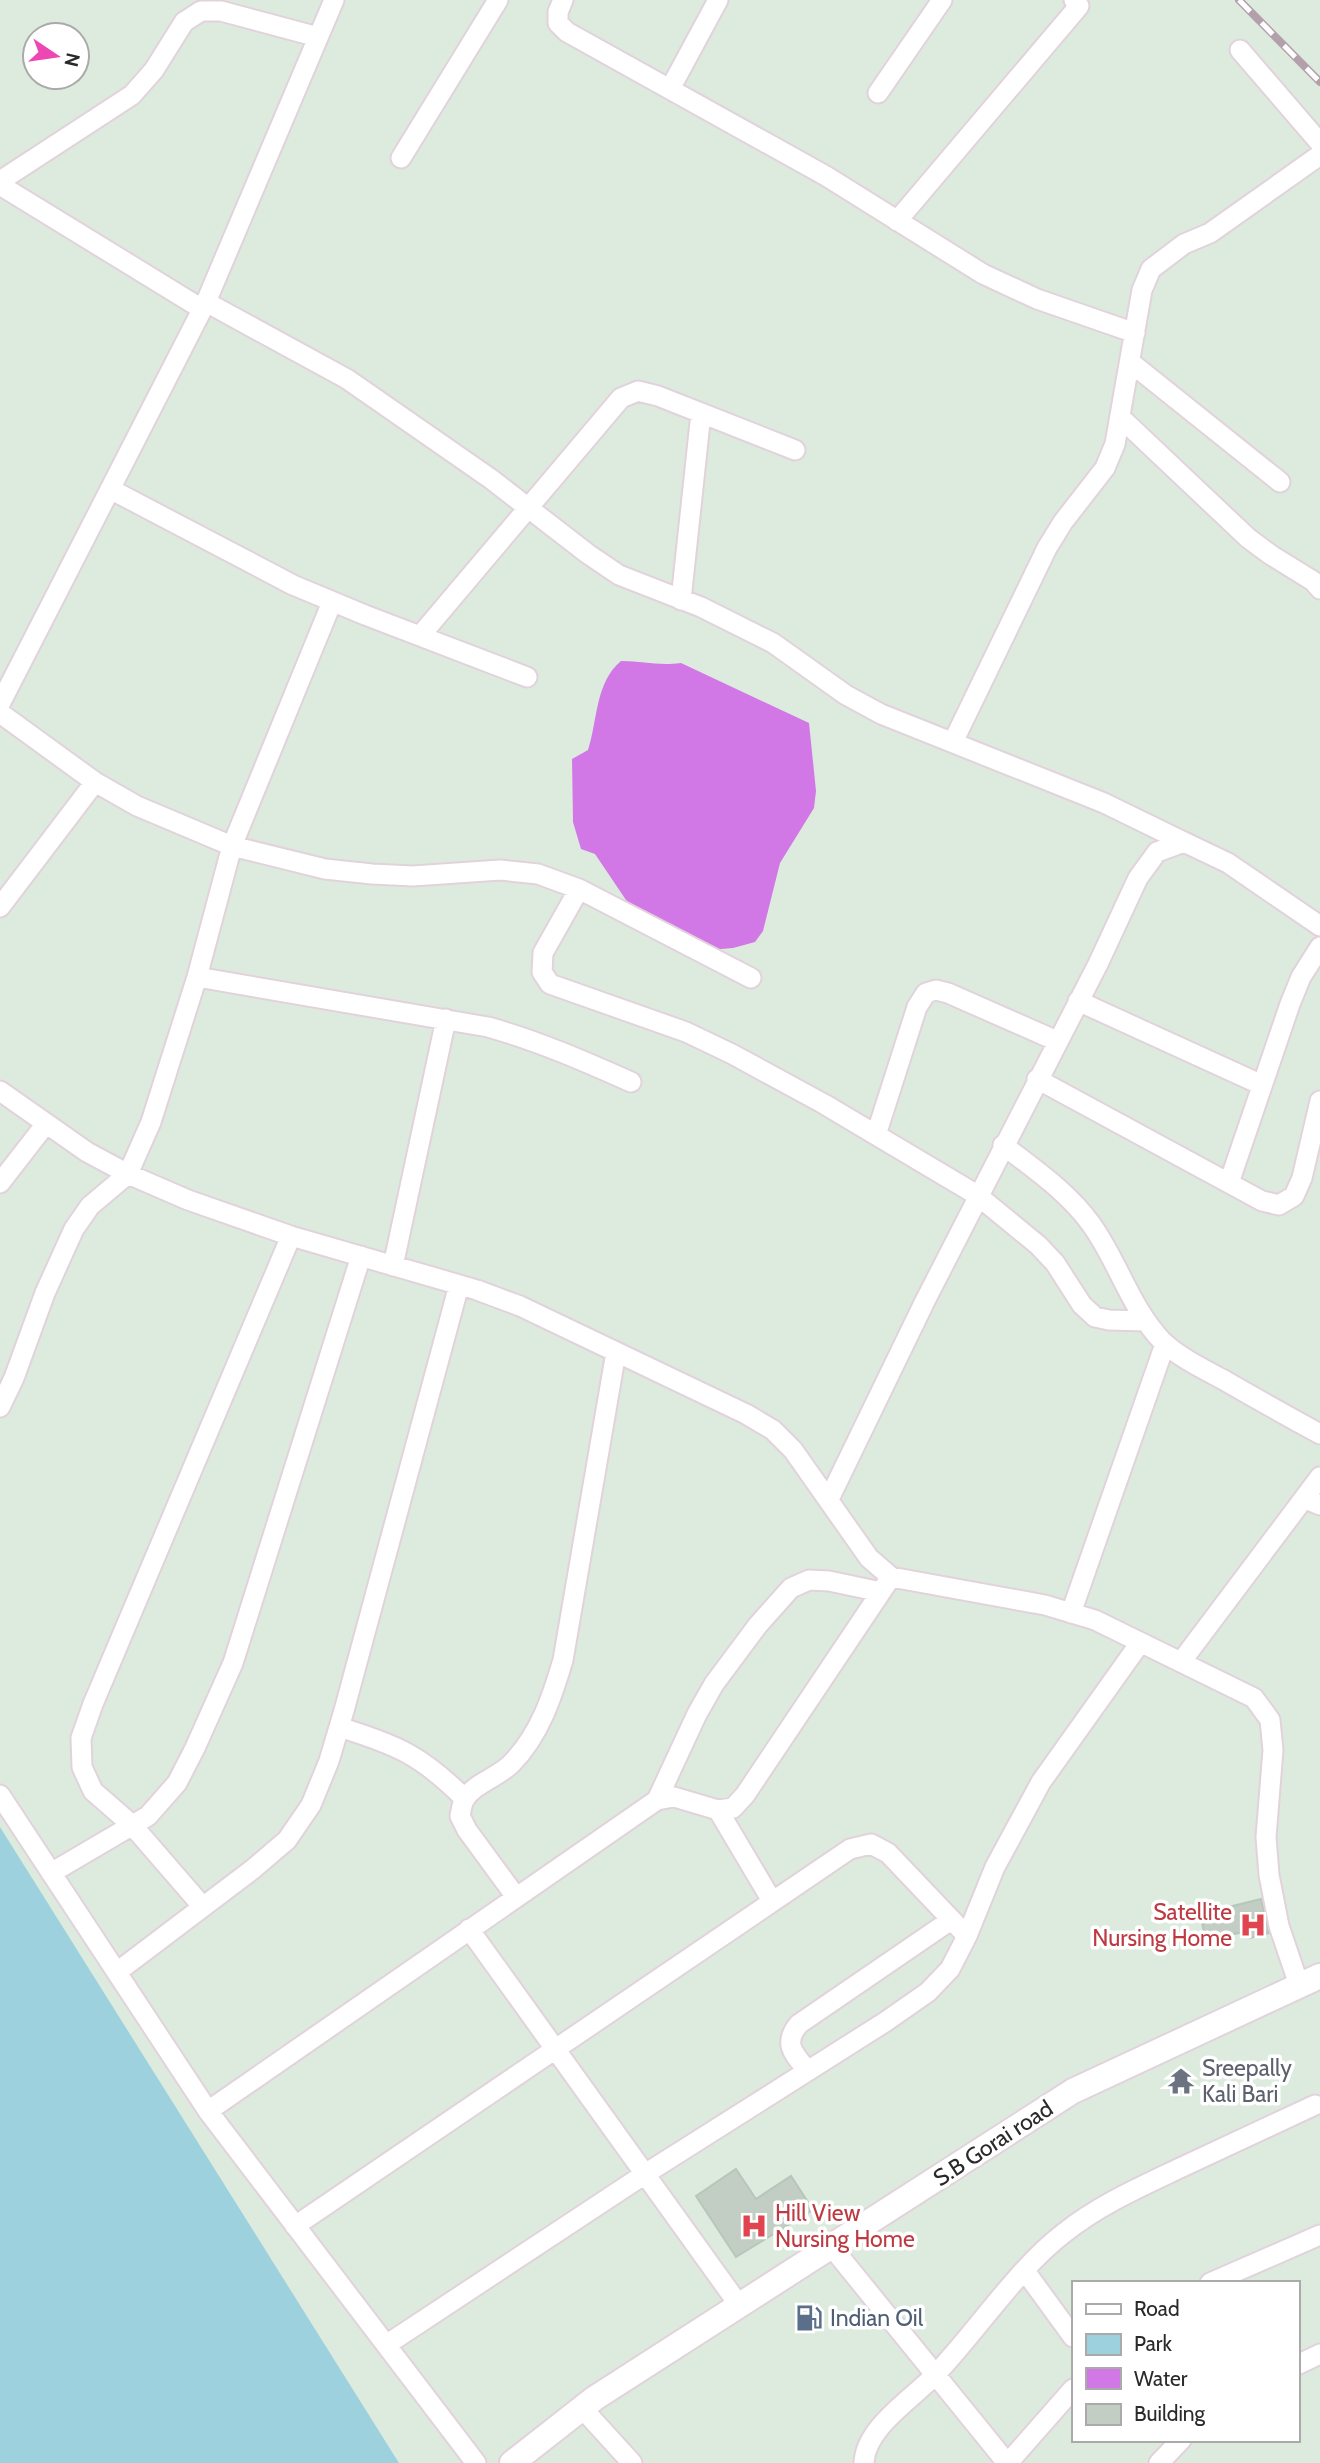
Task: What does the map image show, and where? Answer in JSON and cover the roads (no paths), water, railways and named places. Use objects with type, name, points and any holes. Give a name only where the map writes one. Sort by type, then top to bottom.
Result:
[{"type":"street","points":[[0,704],[204,306],[334,0]]},
{"type":"street","points":[[401,158],[498,0]]},
{"type":"street","points":[[563,0],[558,12],[558,23],[568,32],[826,176],[983,274],[1012,290],[1135,333]]},
{"type":"street","points":[[670,89],[718,0]]},
{"type":"street","points":[[877,93],[942,0]]},
{"type":"street","points":[[897,221],[1079,6],[1074,0]]},
{"type":"street","points":[[318,37],[221,11],[201,11],[184,22],[154,70],[132,95],[0,183],[204,306],[347,379],[491,479],[587,554],[619,575],[681,600],[773,643],[846,695],[881,714],[1104,803],[1228,863],[1320,926]]},
{"type":"street","points":[[1240,50],[1320,143]]},
{"type":"street","points":[[953,742],[1047,548],[1063,522],[1105,468],[1115,444],[1142,290],[1151,269],[1184,244],[1210,233],[1320,155]]},
{"type":"street","points":[[1130,362],[1280,482]]},
{"type":"street","points":[[420,636],[621,398],[638,391],[658,396],[795,450]]},
{"type":"street","points":[[681,600],[701,413]]},
{"type":"street","points":[[1121,418],[1248,538],[1313,581],[1320,589]]},
{"type":"street","points":[[110,489],[260,569],[332,602],[527,677]]},
{"type":"street","points":[[0,1407],[14,1378],[45,1293],[74,1229],[90,1206],[128,1174],[151,1122],[197,977],[232,846],[332,602]]},
{"type":"street","points":[[0,713],[95,782],[136,806],[232,846],[325,869],[413,877],[500,870],[538,874],[579,889],[751,978]]},
{"type":"street","points":[[0,907],[95,782]]},
{"type":"street","points":[[830,1499],[977,1195],[1078,1001],[1138,878],[1157,852],[1184,842]]},
{"type":"street","points":[[579,889],[544,953],[542,972],[550,984],[697,1038],[780,1079],[977,1195],[1038,1245],[1055,1263],[1082,1305],[1095,1317],[1146,1321]]},
{"type":"street","points":[[1229,1182],[1290,1004],[1301,978],[1320,947]]},
{"type":"street","points":[[197,977],[446,1019],[529,1039],[631,1082]]},
{"type":"street","points":[[876,1135],[917,1007],[926,993],[936,990],[948,993],[1057,1041]]},
{"type":"street","points":[[1078,1001],[1262,1086]]},
{"type":"street","points":[[393,1266],[446,1019]]},
{"type":"street","points":[[1037,1079],[1262,1201],[1279,1205],[1294,1196],[1302,1178],[1320,1101]]},
{"type":"street","points":[[0,1091],[86,1152],[188,1200],[291,1236],[459,1285],[520,1306],[746,1414],[773,1430],[793,1450],[830,1499],[886,1585]]},
{"type":"street","points":[[0,1183],[45,1125]]},
{"type":"street","points":[[1003,1145],[1047,1179],[1091,1224],[1146,1321],[1165,1344],[1200,1367],[1320,1434]]},
{"type":"street","points":[[203,1907],[132,1825],[93,1791],[82,1767],[81,1738],[291,1236]]},
{"type":"street","points":[[51,1873],[148,1816],[177,1783],[233,1663],[361,1256]]},
{"type":"street","points":[[117,1972],[287,1840],[311,1805],[339,1727],[459,1285]]},
{"type":"street","points":[[1071,1612],[1165,1344]]},
{"type":"street","points":[[516,1897],[467,1830],[460,1816],[465,1799],[510,1766],[530,1742],[551,1701],[563,1660],[616,1352]]},
{"type":"street","points":[[1181,1662],[1312,1501],[1320,1477]]},
{"type":"street","points":[[657,1800],[714,1684],[758,1625],[791,1588],[809,1580],[886,1585],[1045,1605],[1071,1612],[1095,1620],[1254,1698],[1270,1720],[1273,1750],[1266,1837],[1269,1875],[1279,1926],[1309,1981]]},
{"type":"street","points":[[208,2111],[657,1800],[674,1797],[719,1810],[733,1808],[745,1795],[886,1585]]},
{"type":"street","points":[[386,2345],[928,1992],[950,1969],[967,1936],[995,1867],[1041,1782],[1140,1643]]},
{"type":"street","points":[[339,1727],[381,1740],[409,1753],[441,1775],[465,1799]]},
{"type":"street","points":[[0,1795],[208,2111],[477,2463]]},
{"type":"street","points":[[719,1810],[772,1901]]},
{"type":"street","points":[[295,2226],[850,1849],[871,1844],[888,1853],[967,1936]]},
{"type":"street","points":[[808,2071],[793,2053],[790,2043],[792,2032],[799,2024],[951,1920]]},
{"type":"street","points":[[469,1929],[739,2305]]},
{"type":"street","name":"S.B Gorai road","points":[[512,2463],[582,2408],[1073,2091],[1309,1981]]},
{"type":"street","points":[[864,2463],[864,2450],[872,2436],[935,2375],[1025,2271],[1061,2234],[1092,2212],[1315,2105]]},
{"type":"street","points":[[1215,2281],[1318,2240]]},
{"type":"street","points":[[831,2246],[1007,2463],[1072,2390]]},
{"type":"street","points":[[1025,2271],[1072,2336]]},
{"type":"street","points":[[1299,2364],[1320,2354]]},
{"type":"street","points":[[582,2408],[632,2463]]},
{"type":"street","points":[[1158,2463],[1179,2442]]},
{"type":"water","points":[[621,661],[681,663],[809,723],[816,791],[814,808],[780,863],[763,931],[755,942],[733,948],[709,950],[650,920],[626,900],[595,854],[581,849],[573,822],[572,759],[588,750],[598,702],[606,680]]},
{"type":"railway","points":[[1239,0],[1320,82]]},
{"type":"place","name":"Satellite Nursing Home","points":[[1253,1925]]},
{"type":"place","name":"Sreepally Kali Bari","points":[[1181,2081]]},
{"type":"place","name":"Hill View Nursing Home","points":[[754,2226]]},
{"type":"place","name":"Indian Oil","points":[[809,2318]]}]
